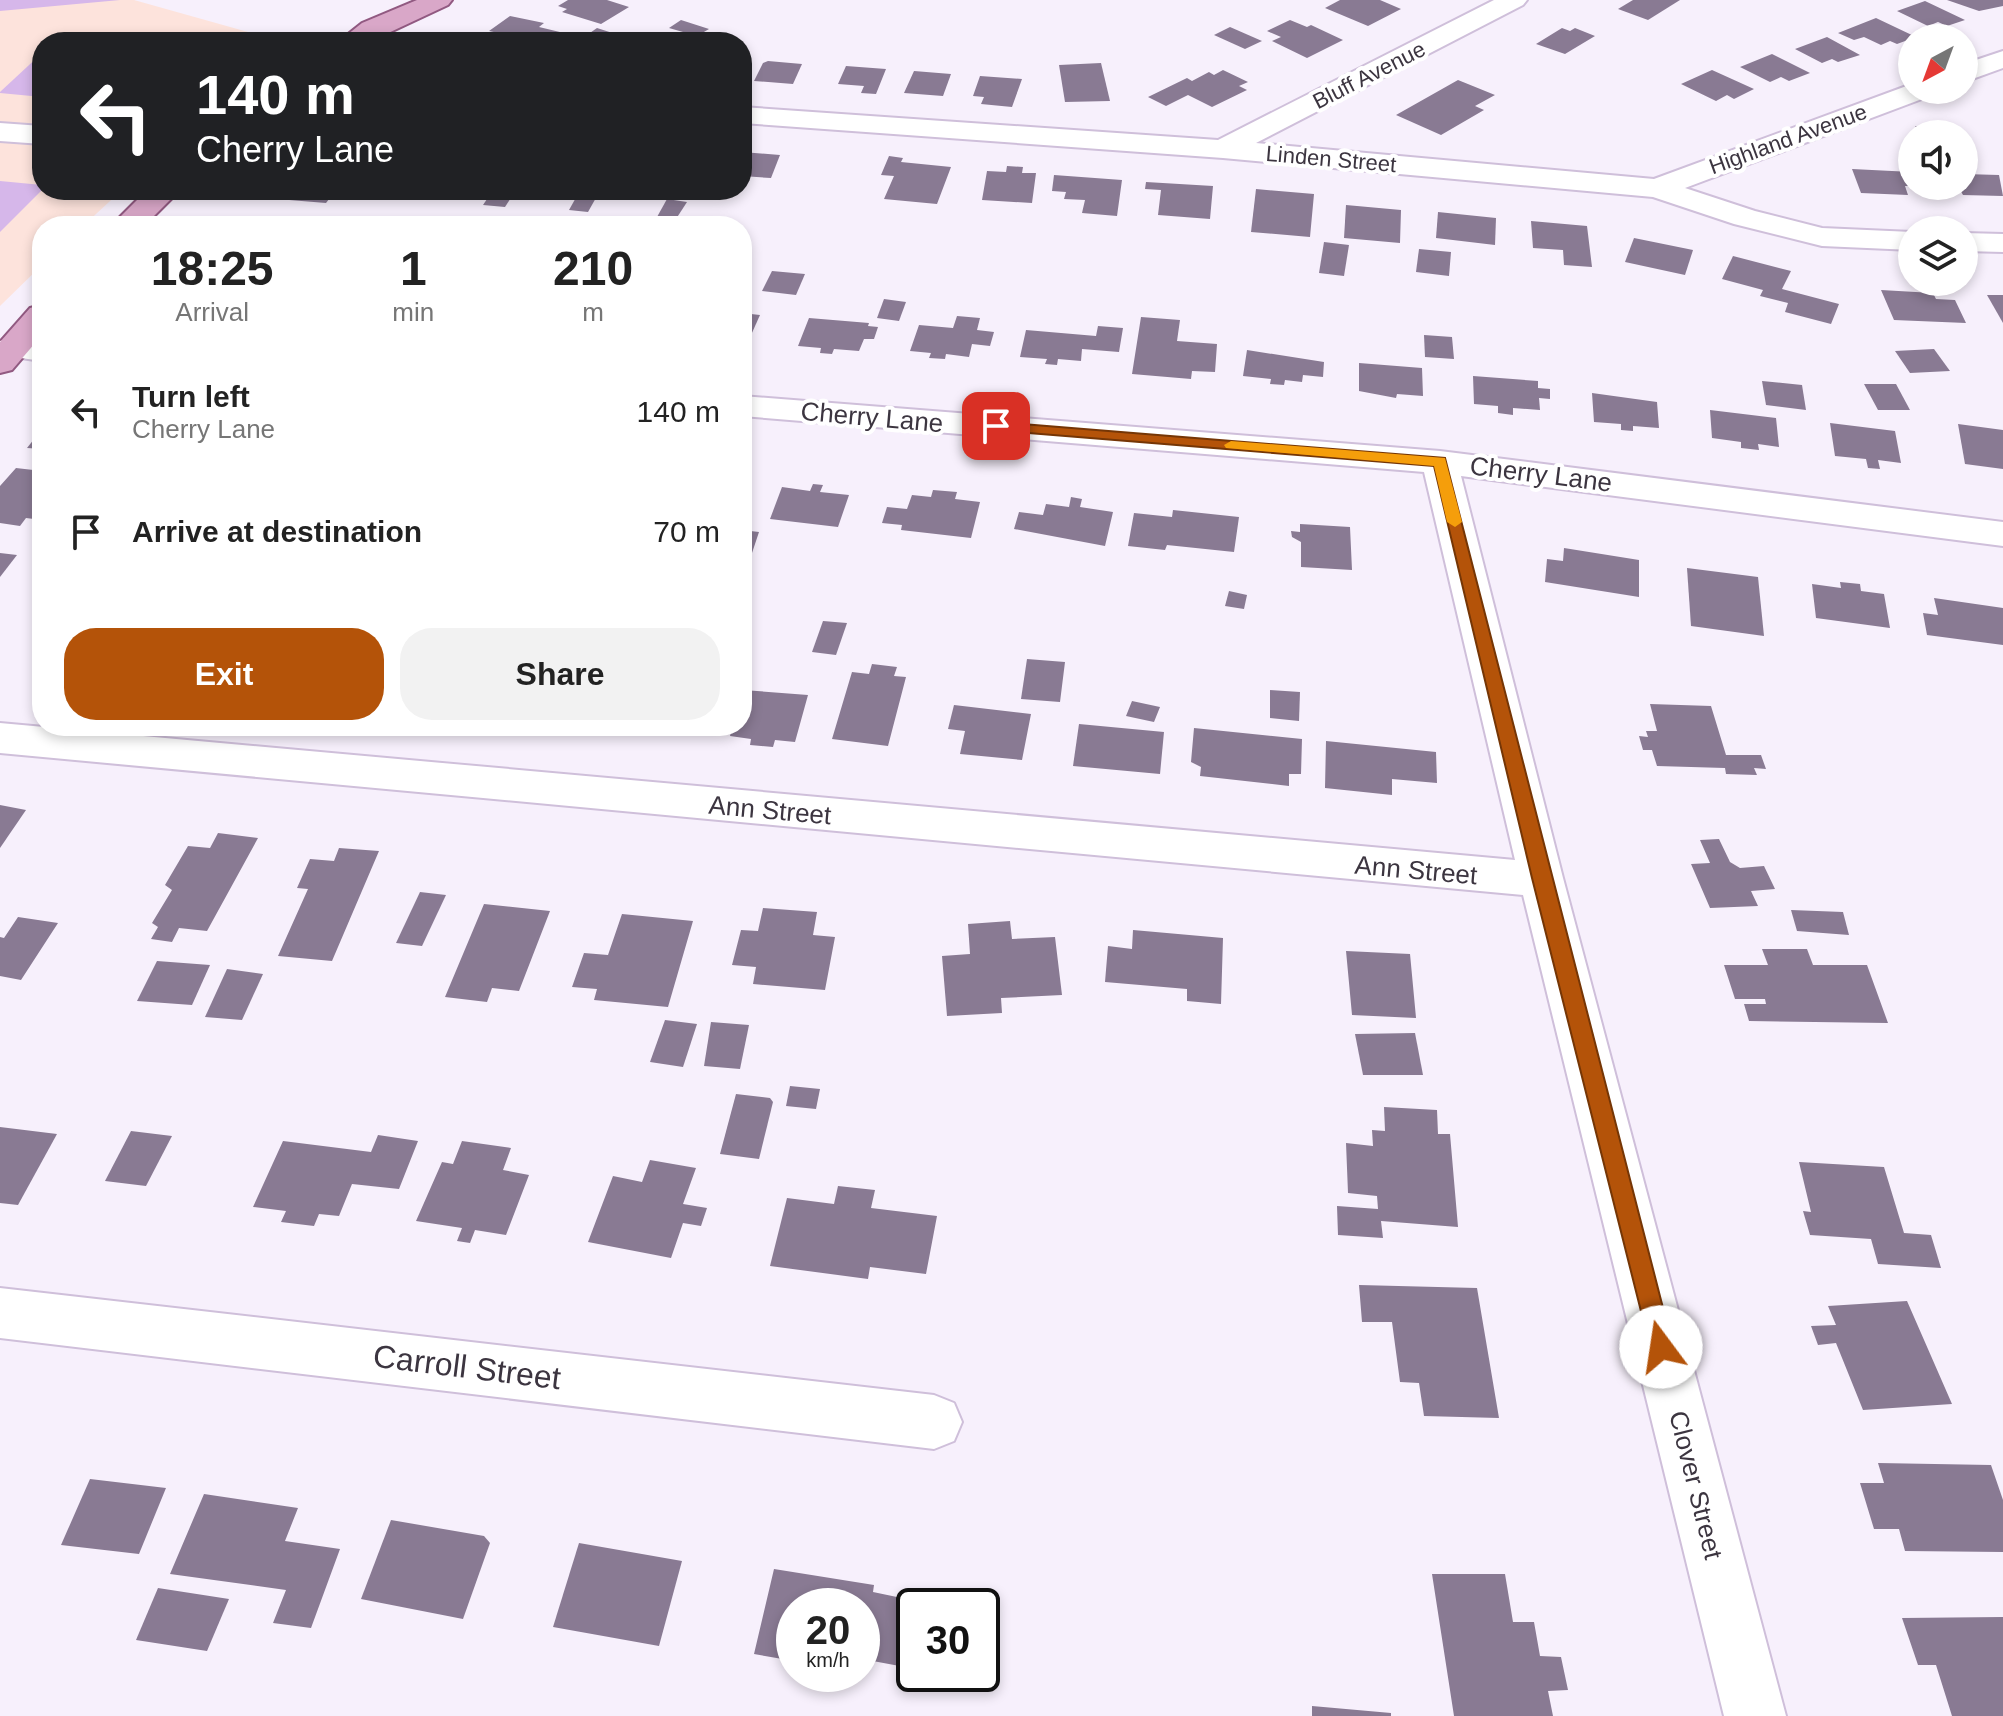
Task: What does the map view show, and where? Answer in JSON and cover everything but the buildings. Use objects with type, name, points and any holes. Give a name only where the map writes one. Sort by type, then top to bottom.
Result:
[{"type":"main road","points":[[366,32],[439,0]]},
{"type":"main road","points":[[137,216],[154,200]]},
{"type":"main road","points":[[18,354],[32,331]]},
{"type":"street","name":"Bluff Avenue","points":[[1223,149],[1514,0]]},
{"type":"street","points":[[1978,69],[2003,59]]},
{"type":"street","name":"Highland Avenue","points":[[1657,188],[1898,98]]},
{"type":"street","name":"Linden Street","points":[[752,116],[1223,149],[1657,188],[1745,218],[1822,237],[1898,240]]},
{"type":"street","points":[[0,132],[32,134]]},
{"type":"street","points":[[1978,242],[2003,243]]},
{"type":"street","name":"Cherry Lane","points":[[752,407],[1440,462],[2003,534]]},
{"type":"street","name":"Clover Street","points":[[1440,462],[1541,878],[1755,1716]]},
{"type":"street","name":"Ann Street","points":[[0,738],[1463,875],[1541,878]]},
{"type":"street","name":"Carroll Street","points":[[0,1313],[934,1422]]},
{"type":"shaded area","points":[[0,0],[134,0],[248,32],[32,32],[32,200],[111,200],[94,216],[32,216],[32,275],[0,306]]},
{"type":"shaded area","points":[[0,0],[120,0],[0,11]]},
{"type":"shaded area","points":[[32,62],[32,96],[0,92]]},
{"type":"shaded area","points":[[0,181],[32,184],[32,200],[0,232]]},
{"type":"slow traffic","points":[[1231,445],[1440,462],[1455,522]]},
{"type":"route","points":[[996,426],[1440,462],[1541,878],[1661,1347]]}]
